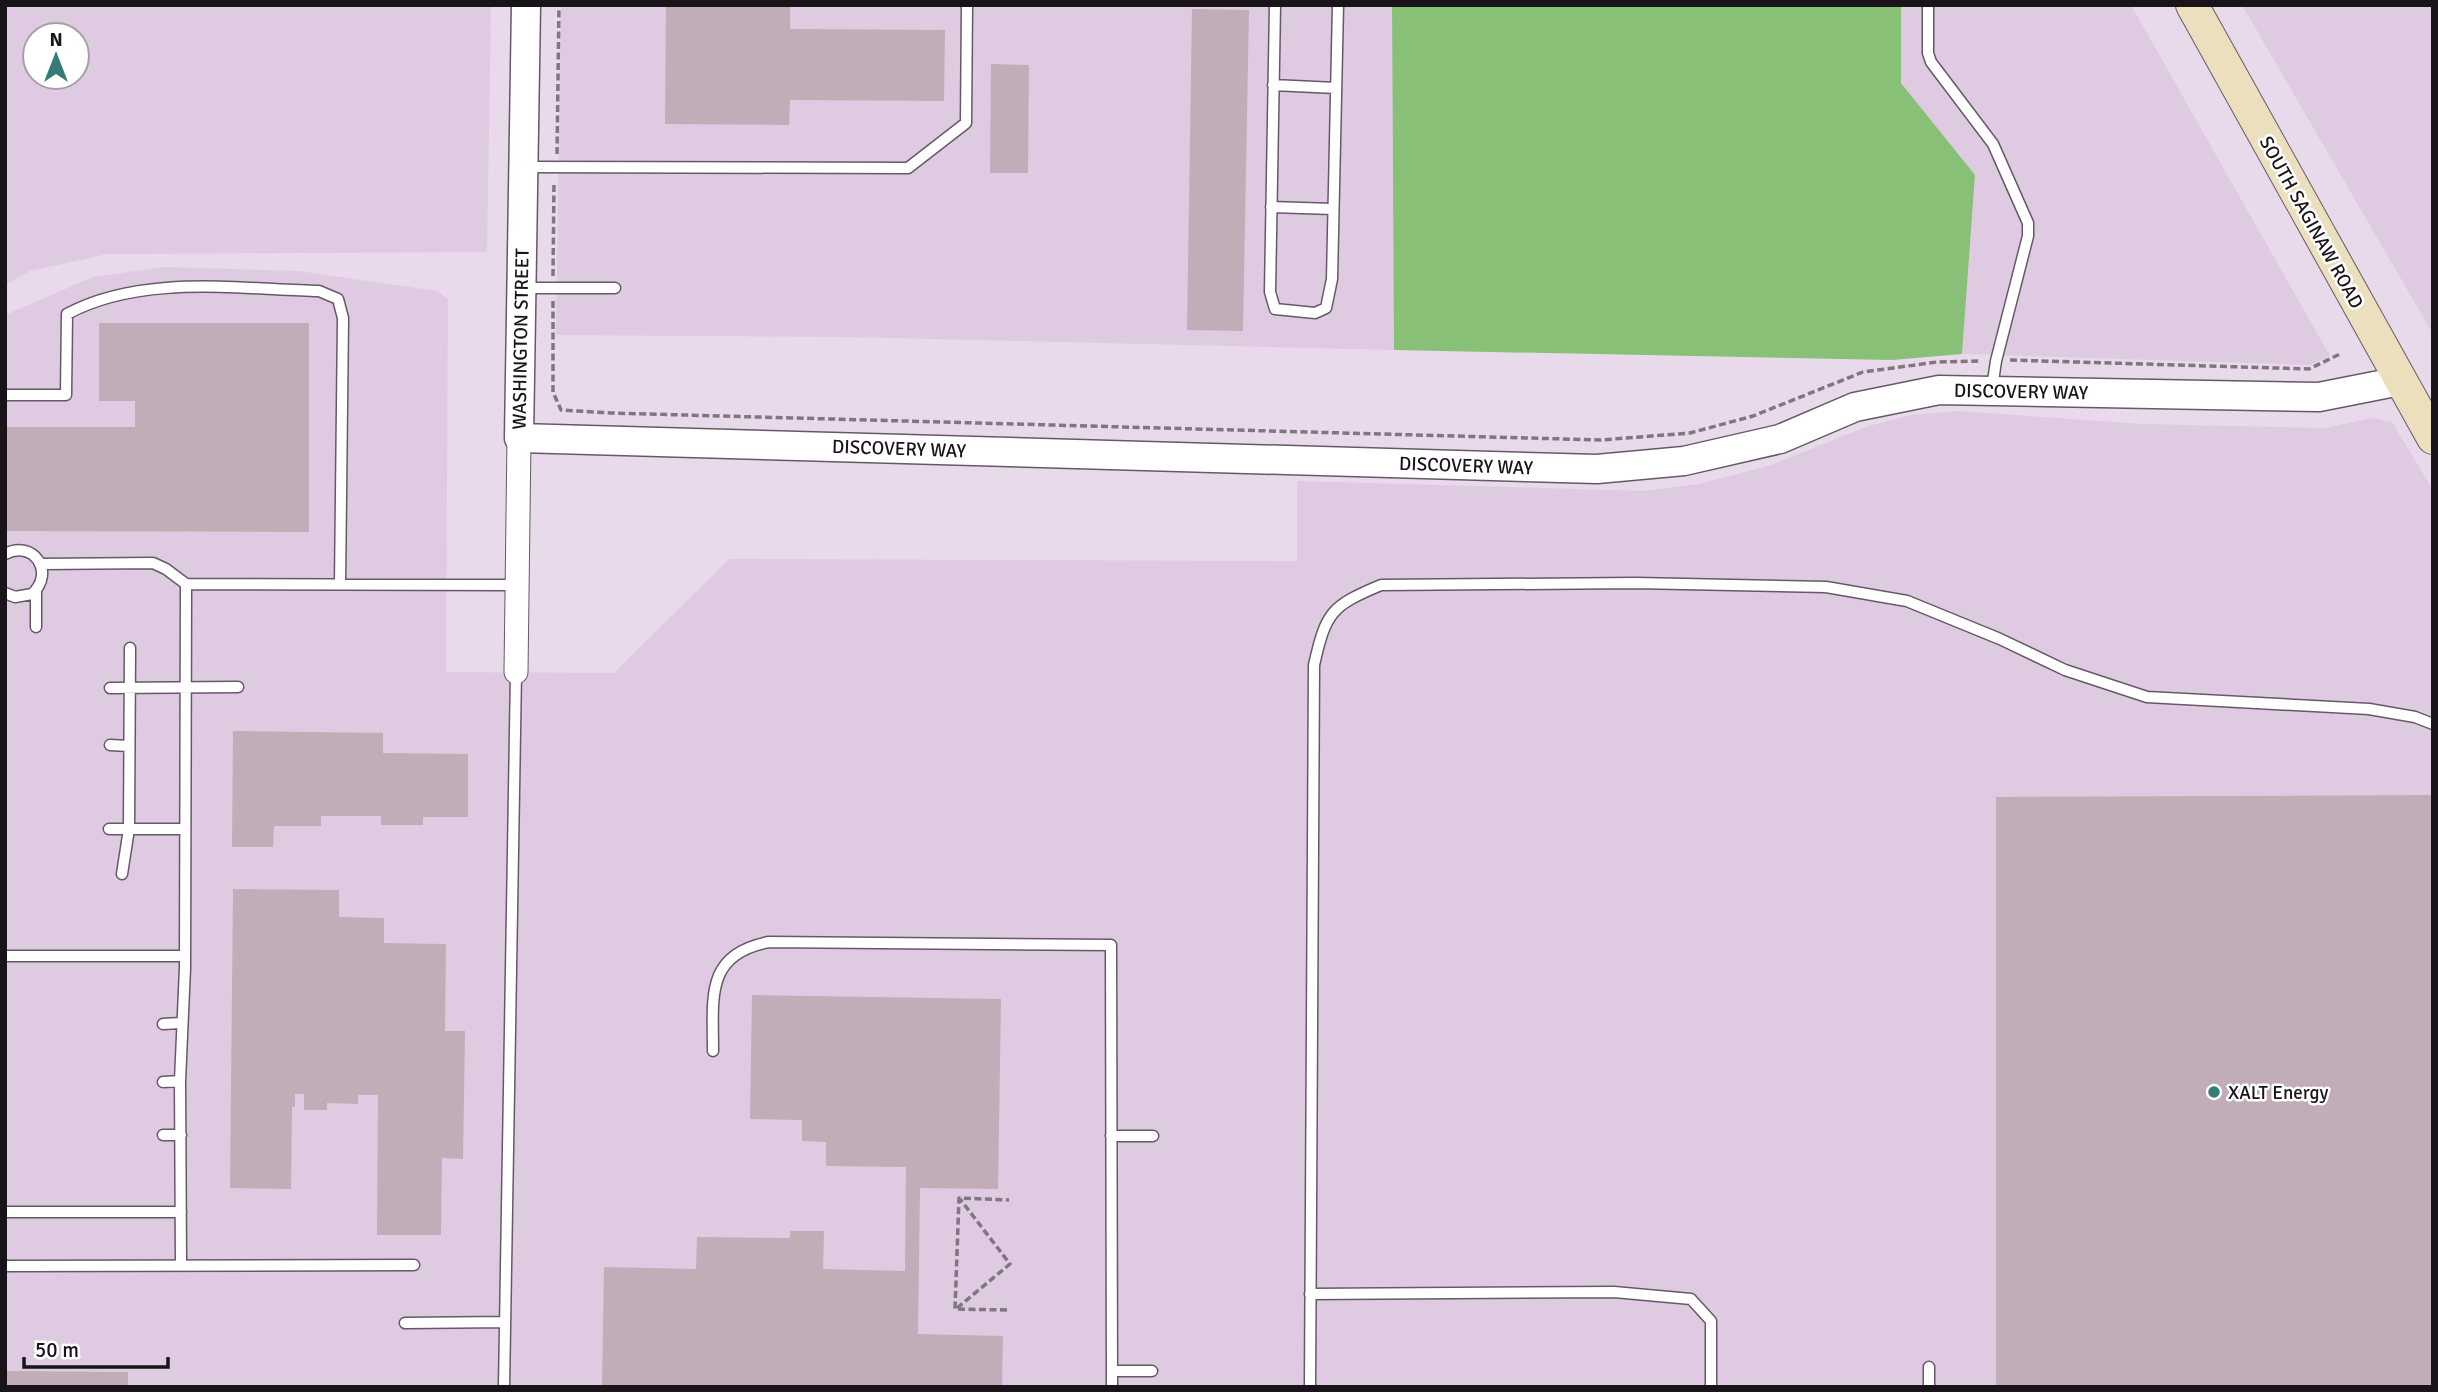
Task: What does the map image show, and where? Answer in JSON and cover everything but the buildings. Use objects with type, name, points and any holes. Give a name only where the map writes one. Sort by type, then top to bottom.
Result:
[{"type":"main road","name":"SOUTH SAGINAW ROAD","points":[[2192,5],[2433,438]]},
{"type":"street","name":"WASHINGTON STREET","points":[[516,673],[526,5]]},
{"type":"street","name":"DISCOVERY WAY","points":[[519,438],[1597,469],[1684,461],[1780,439],[1855,407],[1939,390],[2319,397],[2400,381]]},
{"type":"lane","points":[[523,167],[908,168],[966,123],[967,5]]},
{"type":"lane","points":[[1275,5],[1270,292],[1275,309],[1315,313],[1326,308],[1332,279],[1338,5]]},
{"type":"lane","points":[[1928,5],[1928,53],[1931,62],[1993,144],[2028,223],[2025,248],[1996,360],[1992,391]]},
{"type":"lane","points":[[1273,85],[1336,88]]},
{"type":"lane","points":[[1271,207],[1333,209]]},
{"type":"lane","points":[[5,395],[66,395],[67,314],[90,302],[164,288],[319,290],[338,299],[343,318],[340,584]]},
{"type":"lane","points":[[521,288],[615,288]]},
{"type":"lane","points":[[5,554],[17,549],[26,550],[41,564],[43,579],[36,590],[24,597],[5,593]]},
{"type":"lane","points":[[41,564],[153,563],[186,584],[518,585]]},
{"type":"lane","points":[[1310,1387],[1314,666],[1322,629],[1343,601],[1381,585],[1636,583],[1826,587],[1907,601],[2065,670],[2147,697],[2369,709],[2415,717],[2433,724]]},
{"type":"lane","points":[[181,1265],[180,1023],[185,956],[186,584]]},
{"type":"lane","points":[[36,590],[36,627]]},
{"type":"lane","points":[[122,874],[129,829],[130,648]]},
{"type":"lane","points":[[504,1384],[516,673]]},
{"type":"lane","points":[[110,688],[238,687]]},
{"type":"lane","points":[[110,745],[129,746]]},
{"type":"lane","points":[[108,829],[184,829]]},
{"type":"lane","points":[[713,1051],[717,984],[728,958],[745,946],[769,942],[1111,945],[1112,1387]]},
{"type":"lane","points":[[5,956],[185,956]]},
{"type":"lane","points":[[163,1024],[180,1023]]},
{"type":"lane","points":[[163,1082],[180,1081]]},
{"type":"lane","points":[[163,1135],[181,1135]]},
{"type":"lane","points":[[1111,1136],[1153,1136]]},
{"type":"lane","points":[[5,1212],[181,1212]]},
{"type":"lane","points":[[5,1266],[414,1265]]},
{"type":"lane","points":[[1310,1294],[1614,1292],[1691,1299],[1711,1321],[1711,1387]]},
{"type":"lane","points":[[405,1323],[505,1322]]},
{"type":"lane","points":[[1929,1367],[1929,1387]]},
{"type":"lane","points":[[1112,1371],[1152,1371]]},
{"type":"path","points":[[559,5],[553,392],[561,410],[1601,440],[1690,433],[1753,416],[1863,372],[1937,362],[1996,360],[2309,369],[2340,354]]},
{"type":"path","points":[[959,1198],[1009,1200]]},
{"type":"path","points":[[956,1309],[1010,1264],[959,1198]]},
{"type":"path","points":[[956,1309],[959,1198]]},
{"type":"path","points":[[956,1309],[1007,1310]]},
{"type":"shaded area","points":[[5,5],[491,5],[487,252],[108,254],[30,271],[5,285]]},
{"type":"shaded area","points":[[561,5],[1392,5],[1394,350],[846,337],[556,335]]},
{"type":"shaded area","points":[[1901,5],[2131,5],[2330,356],[2310,365],[1962,354],[1975,175],[1901,83]]},
{"type":"shaded area","points":[[2242,5],[2433,5],[2433,334]]},
{"type":"shaded area","points":[[165,267],[299,271],[437,291],[448,300],[446,672],[614,673],[729,559],[1297,561],[1297,481],[1644,491],[1699,484],[1771,465],[1865,427],[1911,415],[1959,411],[2142,424],[2325,428],[2372,418],[2392,422],[2433,490],[2433,1387],[5,1387],[5,315],[93,277]]},
{"type":"green space","points":[[1392,5],[1901,5],[1901,83],[1975,175],[1962,354],[1892,360],[1394,350]]},
{"type":"place","name":"XALT Energy","points":[[2214,1092]]}]
